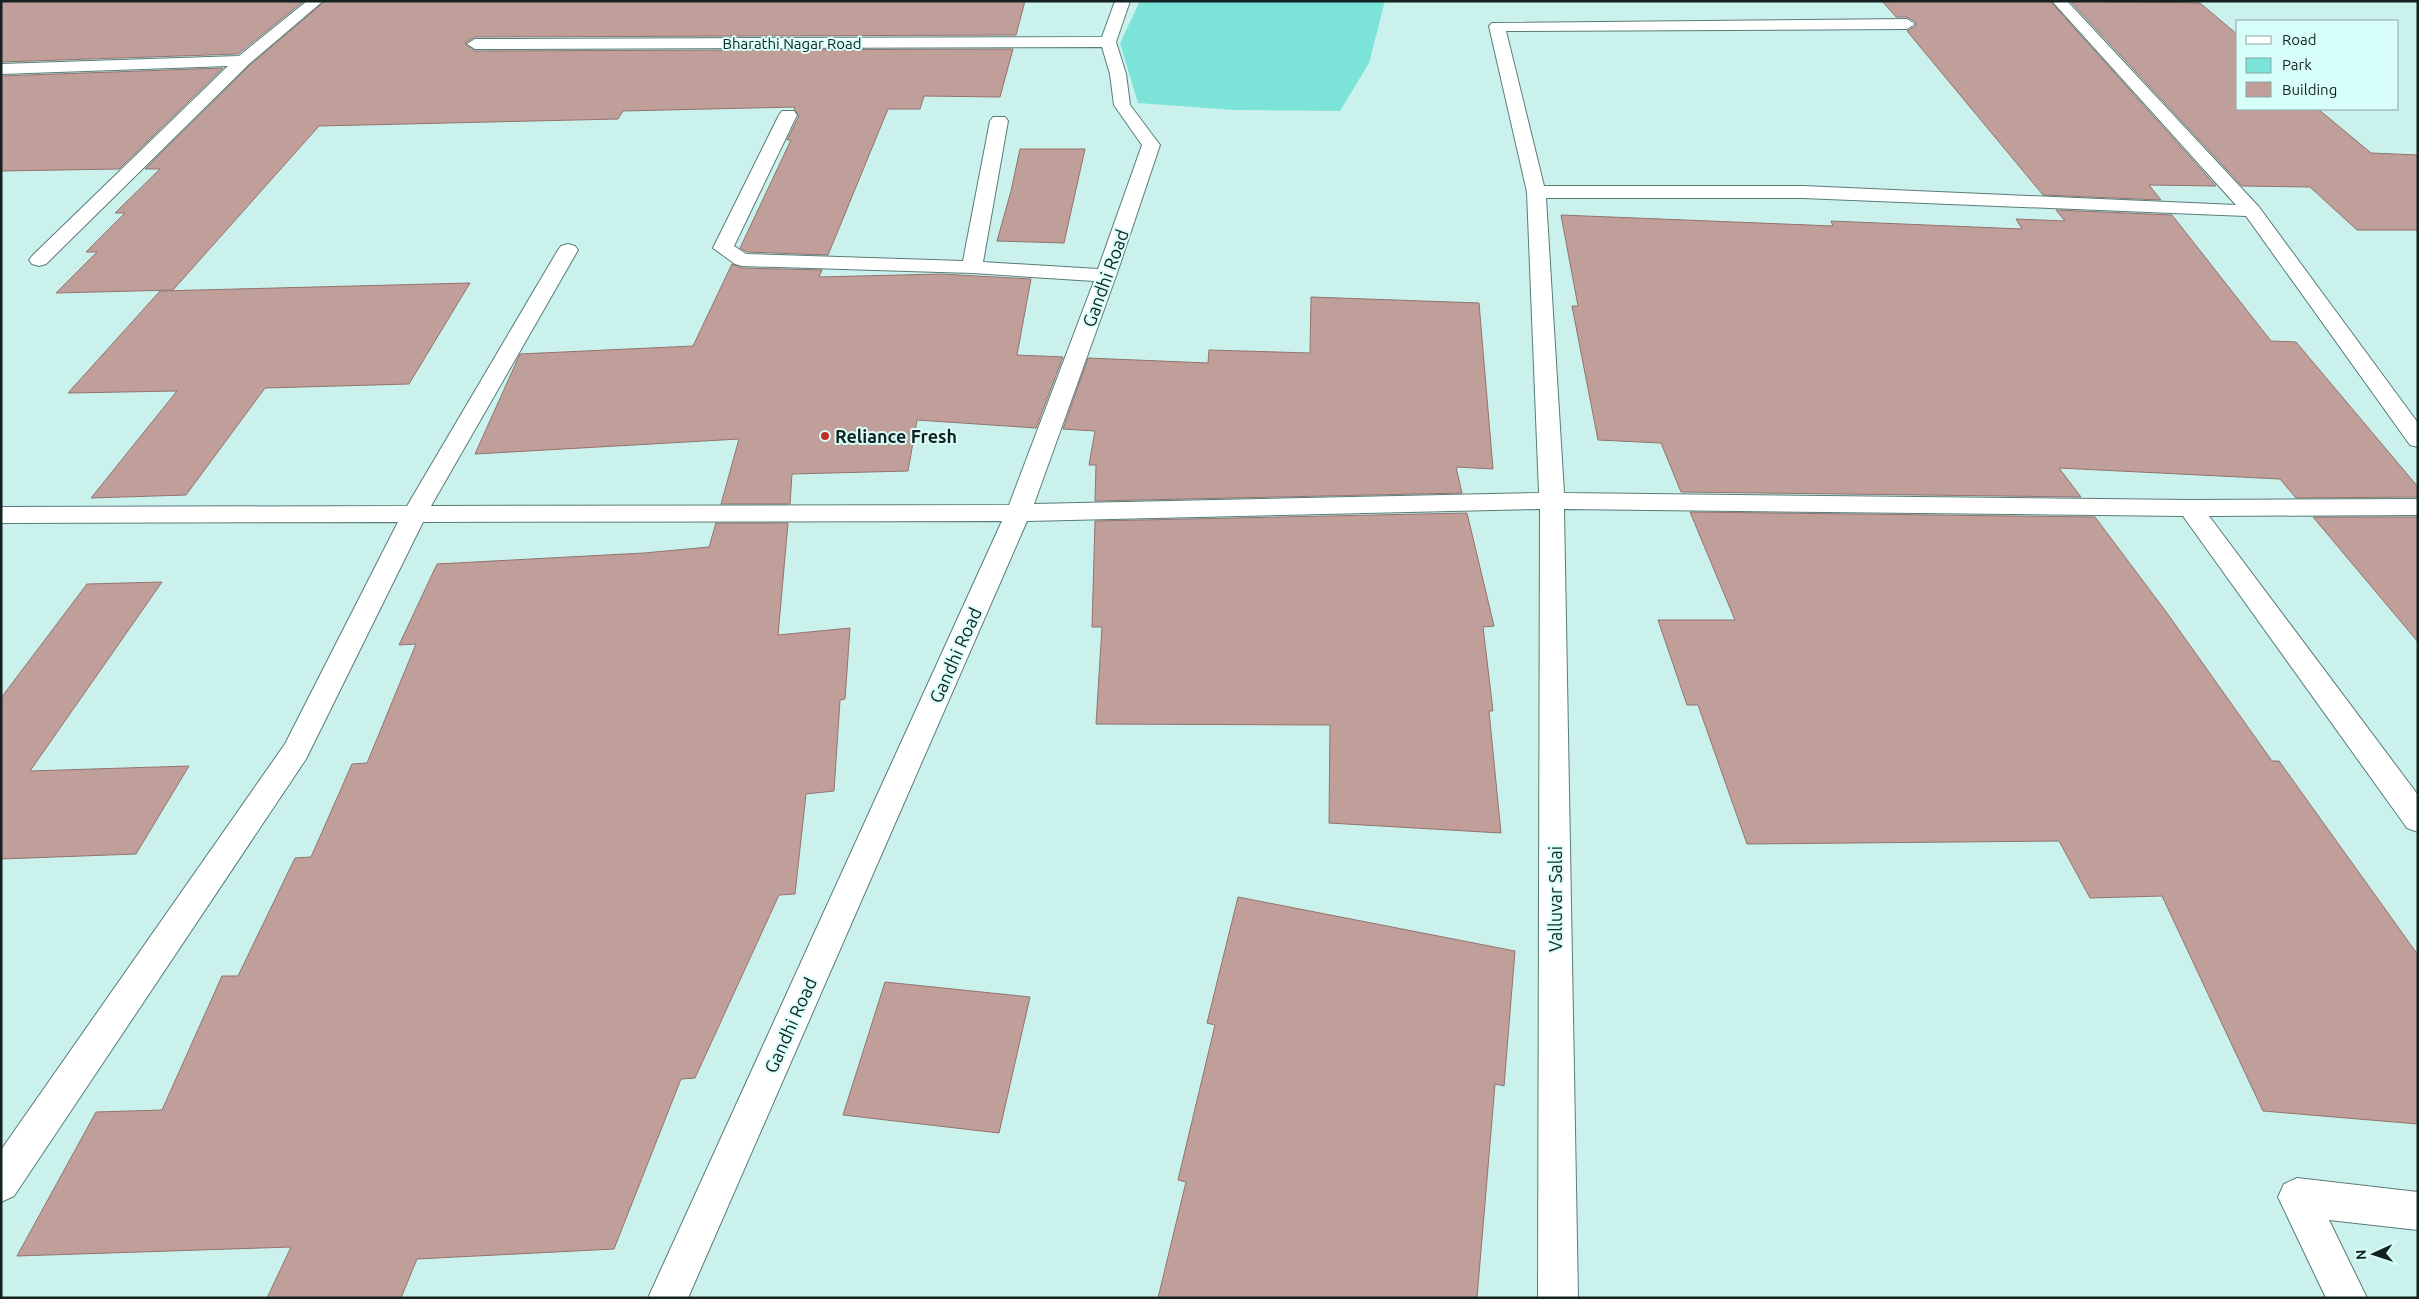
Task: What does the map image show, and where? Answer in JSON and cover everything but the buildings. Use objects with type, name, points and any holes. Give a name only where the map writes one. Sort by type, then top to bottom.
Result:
[{"type":"street","points":[[39,260],[243,61],[316,1]]},
{"type":"street","points":[[1108,42],[1123,1]]},
{"type":"street","points":[[2058,1],[2252,211],[2418,440]]},
{"type":"street","name":"Valluvar Salai","points":[[1558,1298],[1552,501],[1536,192],[1497,26],[1907,24]]},
{"type":"street","name":"Bharathi Nagar Road","points":[[475,44],[1108,42]]},
{"type":"street","name":"Gandhi Road","points":[[668,1298],[1018,513],[1106,276],[1151,145],[1122,105],[1118,74],[1108,42]]},
{"type":"street","points":[[1,69],[243,61]]},
{"type":"street","points":[[788,115],[724,248],[742,260],[972,267],[1106,276]]},
{"type":"street","points":[[972,267],[999,121]]},
{"type":"street","points":[[1536,192],[1803,192],[2252,211]]},
{"type":"street","points":[[1,1183],[296,751],[415,513],[568,250]]},
{"type":"street","points":[[1,515],[1018,513],[1552,501],[2190,508],[2418,507]]},
{"type":"street","points":[[2190,508],[2418,818]]},
{"type":"street","points":[[2347,1298],[2297,1197],[2418,1211]]},
{"type":"green space","points":[[1140,1],[1385,1],[1369,63],[1340,111],[1234,110],[1138,103],[1120,43]]},
{"type":"place","name":"Reliance Fresh","points":[[825,436]]}]
